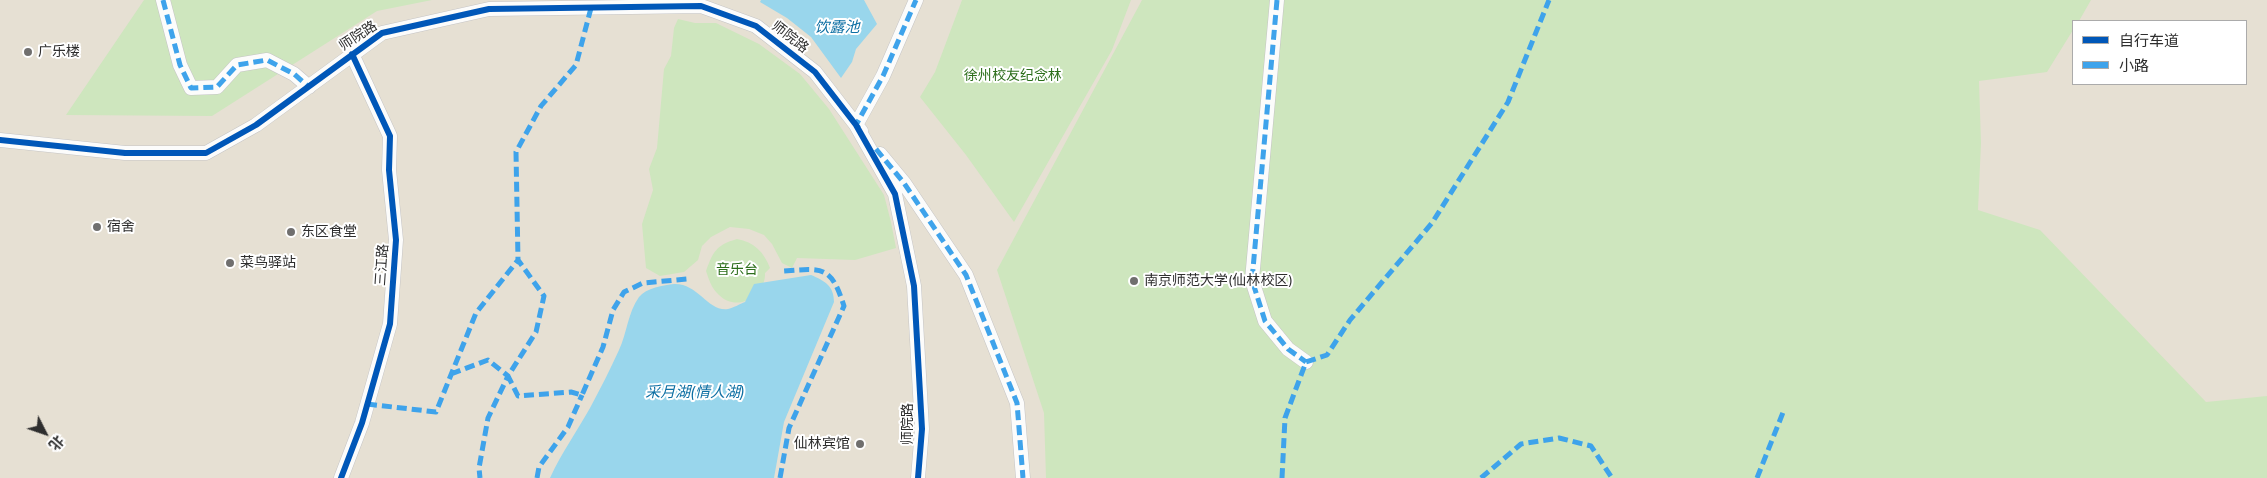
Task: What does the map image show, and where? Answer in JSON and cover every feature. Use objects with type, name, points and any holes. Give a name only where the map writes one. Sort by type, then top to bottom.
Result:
[{"type":"street","points":[[163,0],[180,65],[191,88],[218,87],[237,65],[267,60],[294,74],[308,87]]},
{"type":"street","points":[[856,125],[883,76],[916,0]]},
{"type":"street","points":[[1277,0],[1252,280],[1266,322],[1288,349],[1306,362]]},
{"type":"street","name":"师院路","points":[[0,140],[125,153],[206,153],[256,126],[382,33],[489,9],[558,4],[705,3],[756,26],[815,72],[904,183],[966,275],[1017,403],[1023,478]]},
{"type":"street","name":"三江路","points":[[341,478],[362,422],[390,324],[396,240],[389,170],[390,136],[352,54]]},
{"type":"street","name":"师院路","points":[[856,125],[895,194],[914,286],[922,429],[918,478]]},
{"type":"shaded area","name":"南京师范大学(仙林校区)","points":[[0,0],[2267,0],[2267,478],[0,478]]},
{"type":"green space","points":[[144,0],[432,0],[377,11],[212,116],[66,115]]},
{"type":"green space","name":"徐州校友纪念林","points":[[962,0],[1131,0],[1112,50],[1014,222],[966,155],[920,97],[935,72]]},
{"type":"green space","points":[[1142,0],[2091,0],[2080,20],[2072,20],[2072,32],[2047,72],[1979,81],[1981,143],[1978,210],[2040,230],[2206,402],[2267,396],[2267,478],[1046,478],[1044,413],[997,270]]},
{"type":"green space","points":[[678,19],[695,23],[716,23],[759,44],[800,74],[829,109],[884,195],[896,248],[855,260],[797,258],[792,268],[782,263],[772,244],[764,235],[749,229],[730,227],[711,237],[702,246],[698,260],[684,272],[660,276],[646,268],[642,224],[653,190],[649,169],[657,148],[664,69],[671,56],[674,28]]},
{"type":"green space","name":"音乐台","points":[[737,239],[743,240],[758,249],[765,257],[770,268],[765,273],[761,289],[756,295],[742,302],[726,300],[717,293],[706,271],[716,250],[724,244]]},
{"type":"water","name":"饮露池","points":[[761,0],[864,0],[877,24],[856,49],[852,62],[841,78],[811,37],[787,18],[760,2]]},
{"type":"water","name":"采月湖(情人湖)","points":[[811,275],[828,285],[834,296],[834,302],[784,422],[774,478],[550,478],[609,372],[622,343],[632,309],[642,294],[660,286],[682,285],[690,288],[714,306],[728,309],[745,302],[754,284]]},
{"type":"marked path","points":[[163,0],[180,65],[191,88],[217,87],[237,65],[267,60],[294,74],[309,87]]},
{"type":"marked path","points":[[859,128],[856,125],[883,76],[916,0]]},
{"type":"marked path","points":[[1277,0],[1252,280],[1265,321],[1288,349],[1306,362]]},
{"type":"marked path","points":[[1282,478],[1285,418],[1306,362],[1327,355],[1350,320],[1432,223],[1508,102],[1549,0]]},
{"type":"marked path","points":[[591,8],[576,65],[541,106],[516,152],[518,260],[544,296],[536,332],[508,376],[518,396],[571,392],[582,395],[603,347],[613,310],[624,292],[643,283],[687,279]]},
{"type":"marked path","points":[[876,149],[904,183],[966,275],[1017,403],[1023,478]]},
{"type":"marked path","points":[[367,404],[436,412],[476,313],[518,260]]},
{"type":"marked path","points":[[780,478],[789,428],[844,306],[835,283],[824,272],[817,270],[784,271]]},
{"type":"marked path","points":[[451,374],[488,360],[508,376],[488,418],[479,468],[480,478]]},
{"type":"marked path","points":[[537,478],[539,467],[568,427],[582,395]]},
{"type":"marked path","points":[[1757,478],[1784,410]]},
{"type":"marked path","points":[[1481,478],[1521,444],[1559,438],[1591,446],[1612,478]]},
{"type":"cycle path","points":[[0,140],[125,153],[206,153],[256,125],[382,33],[489,9],[701,6],[756,26],[815,72],[856,125],[895,194],[914,286],[922,429],[918,478]]},
{"type":"cycle path","points":[[341,478],[362,423],[390,324],[396,240],[389,170],[390,136],[352,54]]},
{"type":"place","name":"广乐楼","points":[[28,52]]},
{"type":"place","name":"宿舍","points":[[97,227]]},
{"type":"place","name":"东区食堂","points":[[291,232]]},
{"type":"place","name":"菜鸟驿站","points":[[230,263]]},
{"type":"place","name":"南京师范大学(仙林校区)","points":[[1134,281]]},
{"type":"place","name":"仙林宾馆","points":[[860,444]]}]
